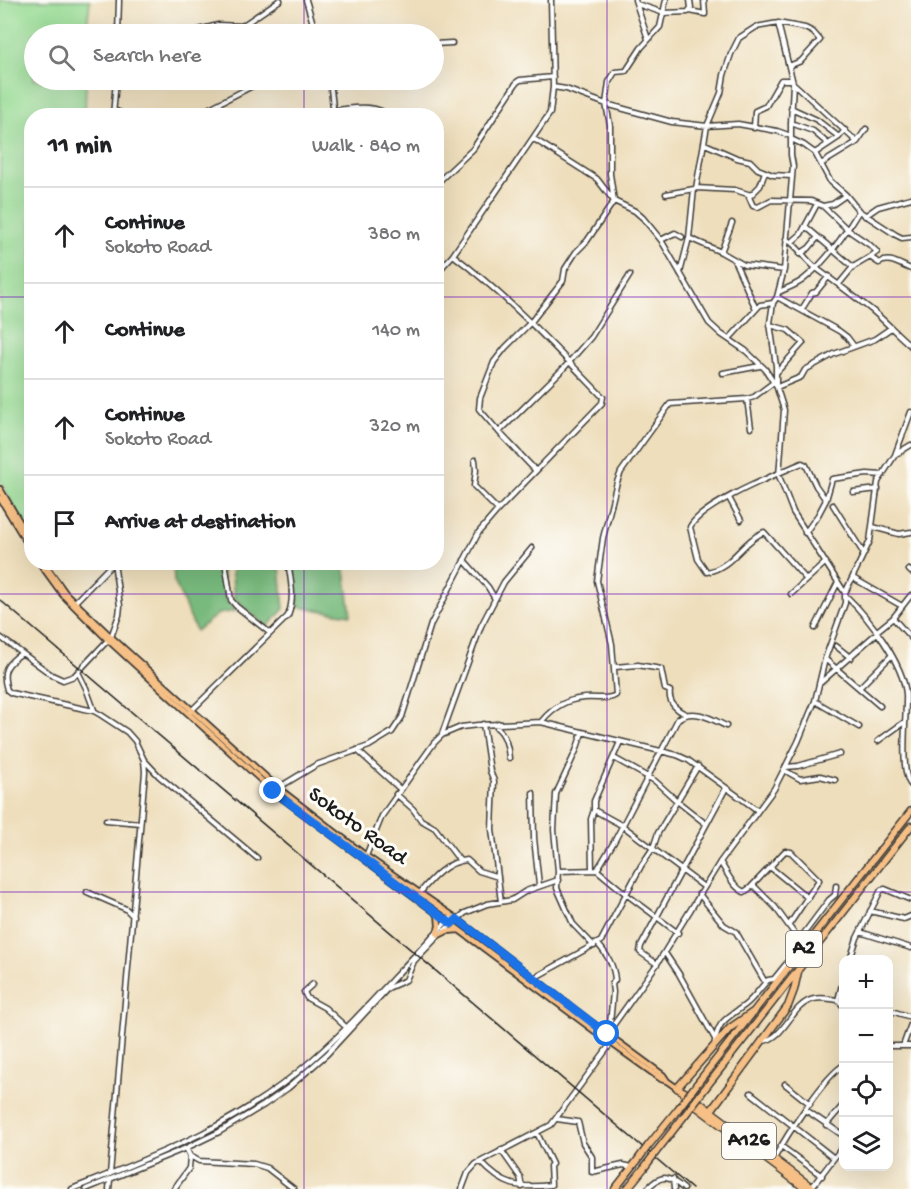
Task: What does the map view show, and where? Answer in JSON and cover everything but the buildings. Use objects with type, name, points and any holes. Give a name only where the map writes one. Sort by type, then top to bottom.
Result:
[{"type":"highway","name":"A2","points":[[615,1189],[911,811]]},
{"type":"highway","name":"A2","points":[[627,1189],[911,826]]},
{"type":"highway","points":[[710,1112],[790,1001],[801,965]]},
{"type":"highway","points":[[677,1088],[714,1043],[760,1005]]},
{"type":"highway","points":[[733,1040],[740,1045]]},
{"type":"highway","name":"A126","points":[[677,1088],[811,1188]]},
{"type":"highway","name":"A126","points":[[684,1093],[685,1098],[708,1116],[811,1188]]},
{"type":"main road","points":[[0,489],[24,530]]},
{"type":"main road","points":[[0,498],[24,538]]},
{"type":"main road","name":"Sokoto Road","points":[[46,570],[63,595],[278,788],[366,856],[534,978],[677,1088]]},
{"type":"main road","name":"Sokoto Road","points":[[48,570],[109,638]]},
{"type":"main road","name":"Sokoto Road","points":[[150,675],[273,791],[438,913],[453,920]]},
{"type":"main road","points":[[438,913],[438,934],[460,930]]},
{"type":"main road","points":[[453,920],[460,930],[613,1041]]},
{"type":"street","points":[[118,24],[119,0]]},
{"type":"street","points":[[246,24],[280,0]]},
{"type":"street","points":[[306,0],[313,24]]},
{"type":"street","points":[[444,265],[550,113],[553,87],[551,0]]},
{"type":"street","points":[[537,472],[482,415],[479,409],[480,398],[494,362],[531,322],[563,281],[565,269],[614,201],[610,174],[610,125],[606,104],[609,82],[615,72],[626,71],[648,39],[660,27],[666,0]]},
{"type":"street","points":[[690,0],[690,11]]},
{"type":"street","points":[[636,2],[664,13],[690,11],[705,14],[704,0]]},
{"type":"street","points":[[636,2],[648,39]]},
{"type":"street","points":[[680,273],[689,238],[695,189],[707,126],[721,93],[728,60],[739,38],[756,27],[778,23],[806,28],[820,38],[801,61],[789,66]]},
{"type":"street","points":[[778,23],[793,81],[791,108],[793,166],[784,270],[777,297],[773,303],[770,325],[776,385],[784,410],[779,472],[783,490],[805,533],[846,595],[877,632],[901,675],[905,692],[907,776],[911,785]]},
{"type":"street","points":[[444,43],[452,42]]},
{"type":"street","points":[[444,176],[473,149],[517,82],[553,76]]},
{"type":"street","points":[[752,128],[755,126],[755,111],[766,106],[781,80],[793,81],[857,142]]},
{"type":"street","points":[[553,87],[672,122],[707,126],[733,124],[777,131],[791,137],[814,153],[830,181],[846,195],[859,212],[902,238],[911,237]]},
{"type":"street","points":[[114,108],[115,90]]},
{"type":"street","points":[[210,108],[245,90]]},
{"type":"street","points":[[331,90],[334,108]]},
{"type":"street","points":[[791,108],[817,120],[839,137]]},
{"type":"street","points":[[791,123],[813,131],[827,143]]},
{"type":"street","points":[[821,164],[857,142],[866,129]]},
{"type":"street","points":[[814,153],[839,137],[845,130]]},
{"type":"street","points":[[534,139],[597,179],[614,201],[640,214],[661,240],[709,323],[746,351],[776,385]]},
{"type":"street","points":[[705,144],[750,161],[756,168],[775,176],[791,176]]},
{"type":"street","points":[[765,172],[760,186],[750,201],[756,207],[771,200],[807,200],[823,206],[848,230],[877,252],[853,267],[839,284]]},
{"type":"street","points":[[666,194],[695,189],[735,190],[752,195]]},
{"type":"street","points":[[823,206],[833,204],[846,195]]},
{"type":"street","points":[[865,216],[878,207],[911,198]]},
{"type":"street","points":[[792,242],[801,234],[817,204]]},
{"type":"street","points":[[778,292],[804,280],[833,249],[859,212]]},
{"type":"street","points":[[721,252],[732,223]]},
{"type":"street","points":[[805,225],[853,267]]},
{"type":"street","points":[[661,240],[675,233],[682,237]]},
{"type":"street","points":[[800,254],[809,248],[818,237]]},
{"type":"street","points":[[689,238],[746,265],[784,270]]},
{"type":"street","points":[[786,239],[792,242],[800,254],[815,268],[839,284],[911,346]]},
{"type":"street","points":[[278,788],[316,765],[384,738],[398,724],[410,694],[422,647],[431,624],[479,532],[603,403],[603,397],[531,322],[489,282],[453,255]]},
{"type":"street","points":[[870,257],[879,262],[885,259],[891,260],[911,269]]},
{"type":"street","points":[[734,260],[756,309]]},
{"type":"street","points":[[741,277],[746,265]]},
{"type":"street","points":[[499,432],[570,362],[600,325],[630,275]]},
{"type":"street","points":[[801,309],[804,308],[812,293],[816,292],[829,276]]},
{"type":"street","points":[[777,297],[845,335],[853,345]]},
{"type":"street","points":[[729,339],[756,309],[773,303]]},
{"type":"street","points":[[770,325],[788,330],[802,343],[776,373]]},
{"type":"street","points":[[542,722],[549,712],[572,699],[614,697],[617,692],[612,644],[597,581],[603,538],[619,476],[670,404],[754,397],[776,385],[801,377],[805,370],[853,345],[874,339],[891,328]]},
{"type":"street","points":[[723,373],[760,366]]},
{"type":"street","points":[[747,399],[751,428]]},
{"type":"street","points":[[607,1034],[665,953],[704,886],[774,789],[785,768],[815,701],[825,658],[846,595],[864,555],[873,527],[878,482],[895,455],[911,412]]},
{"type":"street","points":[[895,455],[911,445]]},
{"type":"street","points":[[475,460],[474,486],[498,510]]},
{"type":"street","points":[[806,579],[764,532],[758,534],[734,559],[706,572],[698,559],[690,527],[699,515],[729,498],[779,472],[804,463],[826,500]]},
{"type":"street","points":[[805,533],[826,500],[832,478],[867,474],[883,475]]},
{"type":"street","points":[[853,492],[878,489]]},
{"type":"street","points":[[729,498],[741,520]]},
{"type":"street","points":[[833,505],[864,555]]},
{"type":"street","points":[[873,527],[899,534],[911,532]]},
{"type":"street","points":[[366,856],[382,816],[396,794],[442,735],[470,654],[495,599],[504,582],[532,548]]},
{"type":"street","points":[[464,560],[488,587],[495,599]]},
{"type":"street","points":[[791,594],[826,562]]},
{"type":"street","points":[[75,602],[106,570]]},
{"type":"street","points":[[0,637],[59,679],[67,680],[78,672],[109,638],[119,615],[120,606],[115,570]]},
{"type":"street","points":[[226,570],[231,600],[270,633]]},
{"type":"street","points":[[191,711],[288,616],[292,605],[289,570]]},
{"type":"street","points":[[852,578],[902,606]]},
{"type":"street","points":[[816,628],[838,582]]},
{"type":"street","points":[[818,685],[851,658],[893,618],[911,595]]},
{"type":"street","points":[[893,618],[911,638]]},
{"type":"street","points":[[836,646],[851,658]]},
{"type":"street","points":[[22,653],[11,660],[2,674],[7,690],[11,693],[94,711],[127,732],[135,741],[144,760],[159,776],[257,858]]},
{"type":"street","points":[[859,688],[891,656]]},
{"type":"street","points":[[825,658],[836,670],[880,706]]},
{"type":"street","points":[[615,667],[647,665],[661,669],[665,689],[670,692],[671,701],[679,711],[687,715]]},
{"type":"street","points":[[78,672],[94,711]]},
{"type":"street","points":[[815,701],[859,727]]},
{"type":"street","points":[[594,870],[623,825],[678,719],[687,715],[704,715],[726,726]]},
{"type":"street","points":[[442,735],[461,728],[483,724],[542,722],[682,757],[698,766],[757,810]]},
{"type":"street","points":[[498,723],[496,728],[500,730],[506,743],[509,758]]},
{"type":"street","points":[[878,741],[904,723]]},
{"type":"street","points":[[483,724],[490,771],[494,781],[492,829],[501,902]]},
{"type":"street","points":[[582,733],[556,794],[554,830],[558,871],[557,888],[573,924],[609,959],[615,970],[615,980],[612,984],[610,1024],[612,1027]]},
{"type":"street","points":[[594,870],[591,819],[594,801],[620,742]]},
{"type":"street","points":[[357,750],[400,789]]},
{"type":"street","points":[[785,768],[840,754]]},
{"type":"street","points":[[614,758],[648,777],[706,824]]},
{"type":"street","points":[[109,1189],[145,772],[144,760]]},
{"type":"street","points":[[534,978],[596,945],[698,766]]},
{"type":"street","points":[[785,768],[800,779],[820,776],[835,780]]},
{"type":"street","points":[[657,964],[640,950],[726,788]]},
{"type":"street","points":[[396,794],[413,809],[421,820],[435,828],[460,861]]},
{"type":"street","points":[[533,794],[534,838],[539,885]]},
{"type":"street","points":[[594,810],[623,825],[704,886]]},
{"type":"street","points":[[106,820],[140,823]]},
{"type":"street","points":[[720,862],[740,891],[746,891],[785,851],[791,852],[819,878],[819,882],[789,925]]},
{"type":"street","points":[[419,894],[438,874],[451,864],[460,861],[467,860],[479,872],[498,877]]},
{"type":"street","points":[[770,867],[808,897]]},
{"type":"street","points":[[558,871],[594,870],[678,933]]},
{"type":"street","points":[[168,1153],[186,1148],[242,1119],[288,1088],[321,1059],[453,920],[476,908],[516,899],[539,885],[558,880]]},
{"type":"street","points":[[753,885],[789,925],[799,940]]},
{"type":"street","points":[[714,1043],[716,1031],[724,1019],[748,1003],[765,982],[774,979],[791,958],[799,940],[829,900],[835,896],[836,886]]},
{"type":"street","points":[[852,955],[860,932],[881,890],[884,889],[911,900]]},
{"type":"street","points":[[87,892],[126,909],[132,916]]},
{"type":"street","points":[[699,894],[724,925],[736,932],[765,982]]},
{"type":"street","points":[[126,909],[134,904]]},
{"type":"street","points":[[870,911],[904,919],[911,916]]},
{"type":"street","points":[[860,932],[911,948]]},
{"type":"street","points":[[86,1189],[168,1153],[225,1123],[272,1093],[348,1029],[388,988],[406,980],[414,961],[438,934]]},
{"type":"street","points":[[665,953],[680,974],[714,1043]]},
{"type":"street","points":[[313,984],[304,992],[306,996],[325,1008],[348,1029]]},
{"type":"street","points":[[762,1041],[780,1031],[807,1002],[817,999],[838,1000],[839,995]]},
{"type":"street","points":[[893,1012],[911,1017]]},
{"type":"street","points":[[903,1046],[911,1024]]},
{"type":"street","points":[[455,1189],[462,1188],[472,1167],[481,1161],[551,1125],[613,1041]]},
{"type":"street","points":[[893,1046],[911,1046]]},
{"type":"street","points":[[774,1159],[794,1126],[839,1068]]},
{"type":"street","points":[[785,1084],[810,1104]]},
{"type":"street","points":[[751,1093],[834,1158]]},
{"type":"street","points":[[826,1125],[839,1109]]},
{"type":"street","points":[[806,1110],[839,1133]]},
{"type":"street","points":[[556,1119],[578,1122],[583,1141],[592,1157],[591,1172],[634,1164]]},
{"type":"street","points":[[481,1161],[503,1184],[521,1188],[540,1188],[551,1185],[550,1166],[552,1164],[537,1133]]},
{"type":"street","points":[[781,1146],[822,1176]]},
{"type":"street","points":[[174,1189],[189,1168],[190,1156],[186,1148]]},
{"type":"street","points":[[501,1150],[520,1177],[521,1188]]},
{"type":"street","points":[[811,1188],[839,1151]]},
{"type":"street","points":[[190,1156],[199,1161],[254,1164],[267,1168],[294,1189]]},
{"type":"street","points":[[72,1189],[110,1177]]},
{"type":"street","points":[[647,1189],[661,1178],[673,1179],[684,1189]]},
{"type":"street","points":[[673,1179],[674,1189]]},
{"type":"green space","points":[[0,0],[90,0],[87,24],[24,24],[24,90],[86,90],[85,108],[24,108],[24,524],[0,481]]},
{"type":"green space","points":[[173,570],[222,570],[226,600],[236,611],[218,614],[196,631],[174,581]]},
{"type":"green space","points":[[232,570],[280,570],[284,609],[267,627],[234,598]]},
{"type":"green space","points":[[293,570],[345,570],[351,615],[299,607]]},
{"type":"railway","points":[[0,600],[692,1189]]},
{"type":"route","points":[[273,791],[452,924],[457,919],[607,1034]]}]
